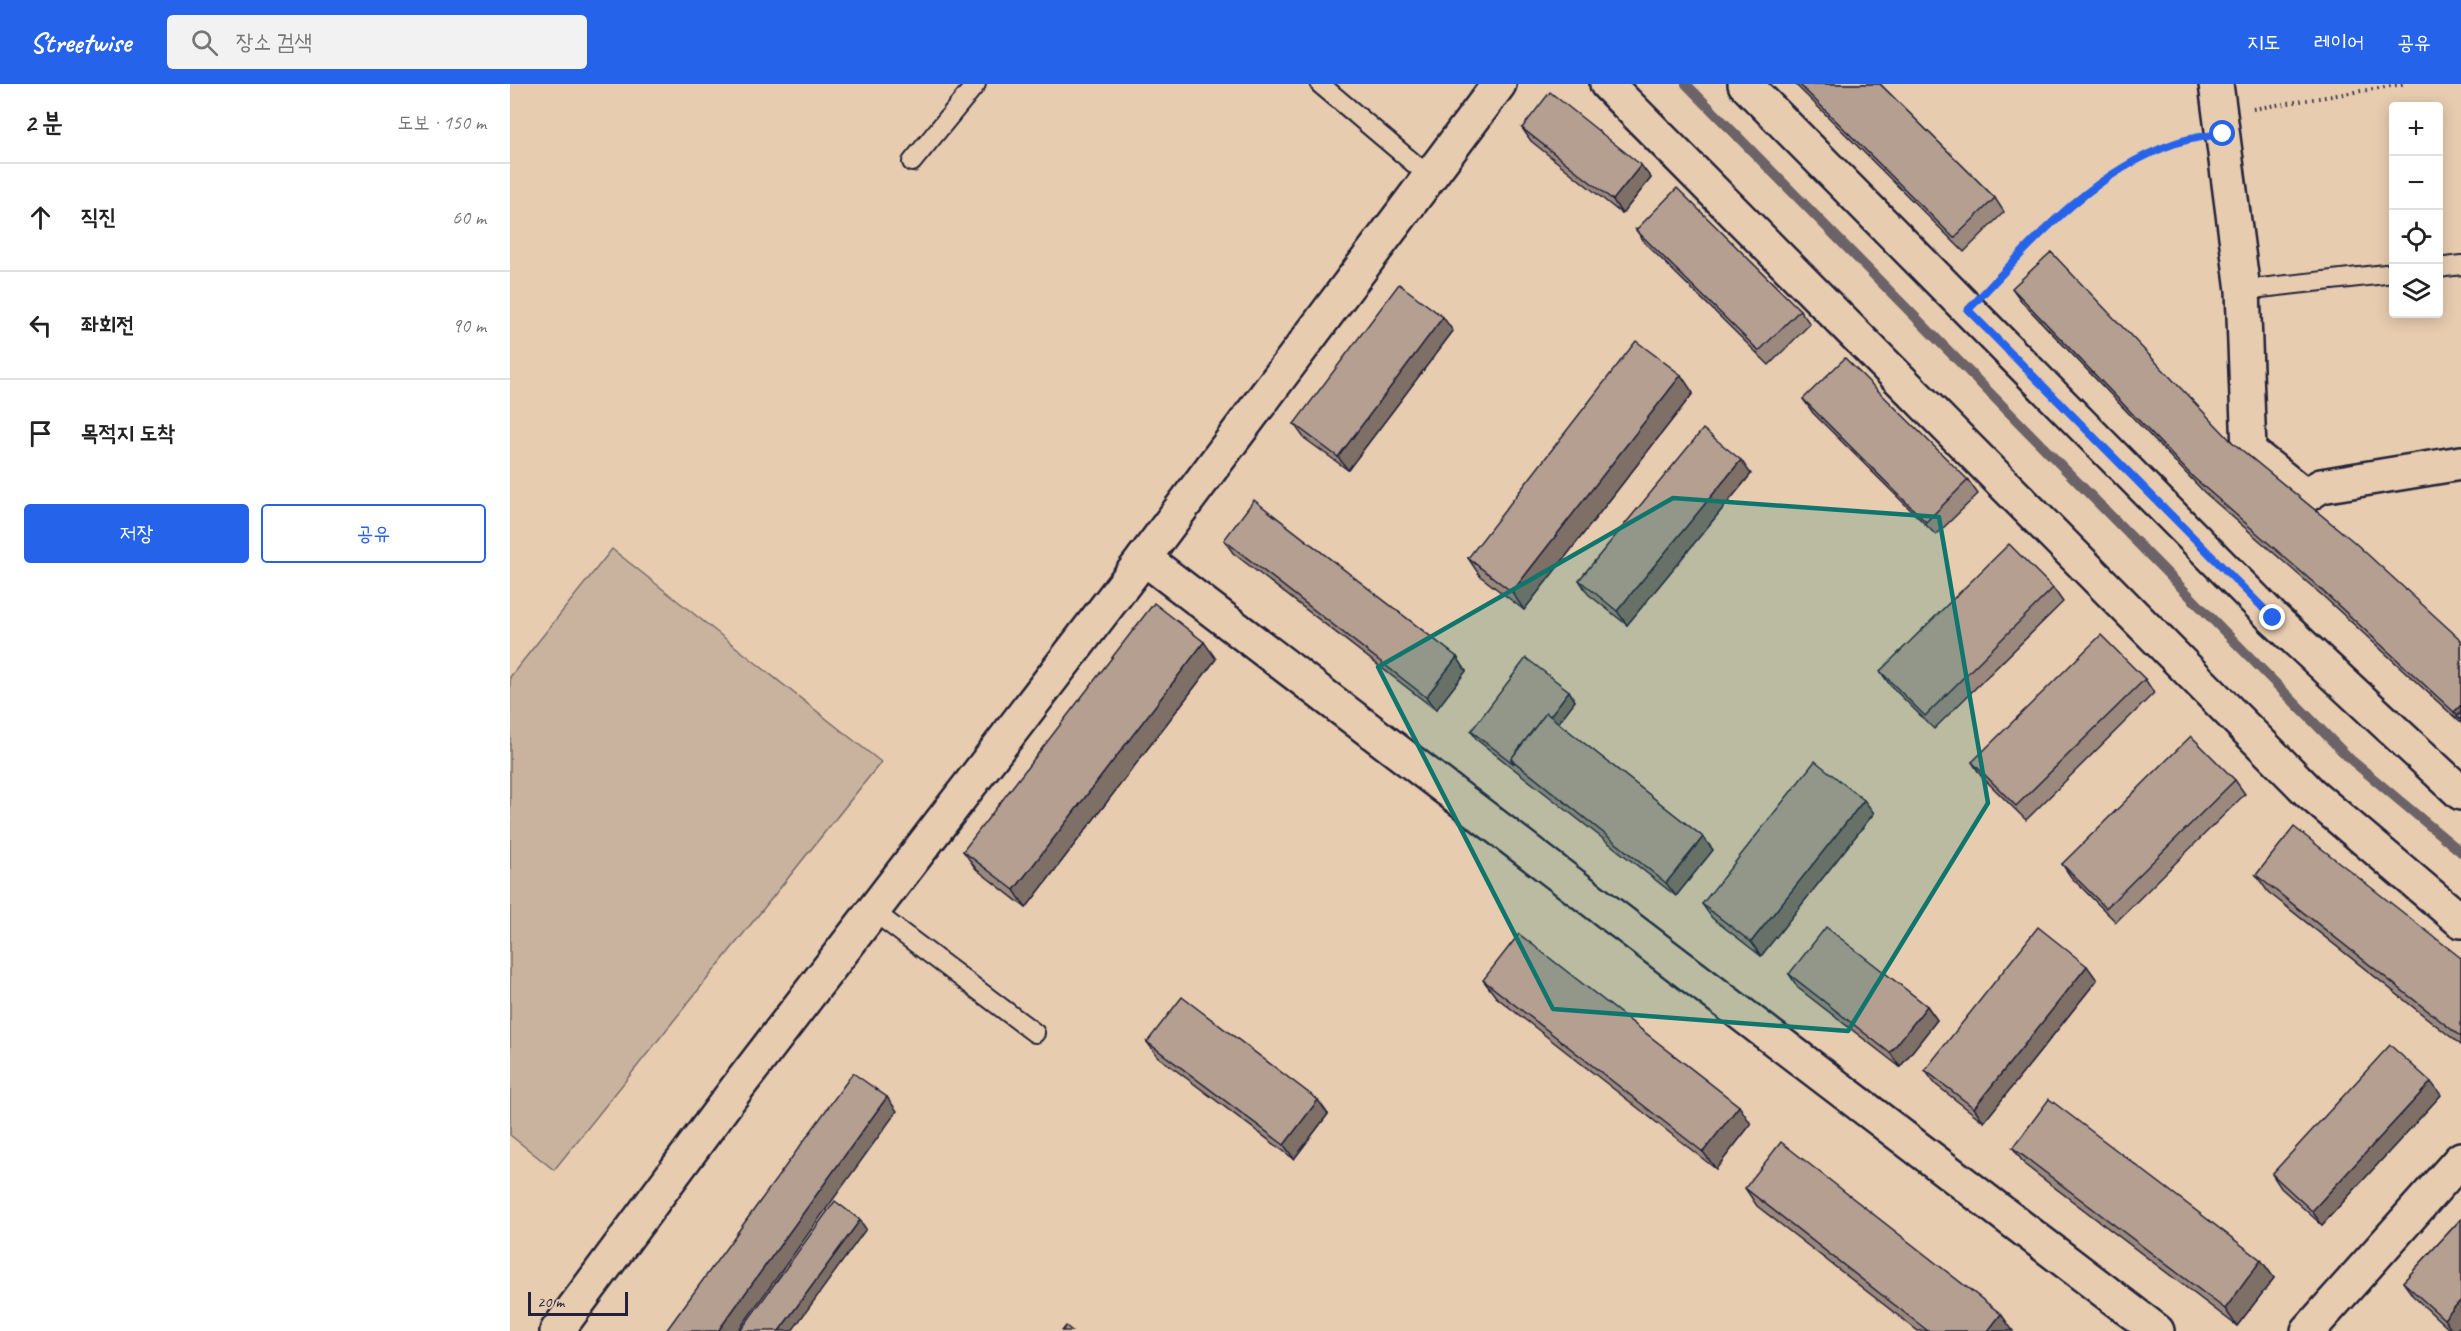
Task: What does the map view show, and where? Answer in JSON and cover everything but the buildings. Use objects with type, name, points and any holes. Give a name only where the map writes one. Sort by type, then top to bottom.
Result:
[{"type":"street","points":[[557,1331],[737,1088],[1144,558],[1499,84]]},
{"type":"street","points":[[1607,84],[2310,793],[2461,921]]},
{"type":"street","points":[[1745,84],[2273,618],[2461,793]]},
{"type":"street","points":[[2220,111],[2243,290],[2249,451],[2305,496],[2321,486],[2461,463]]},
{"type":"street","points":[[1144,558],[2157,1331]]},
{"type":"street","points":[[2308,1331],[2461,1159]]},
{"type":"lane","points":[[912,162],[976,84]]},
{"type":"lane","points":[[1320,84],[1430,177]]},
{"type":"lane","points":[[2443,267],[2461,265]]},
{"type":"lane","points":[[2243,290],[2389,274]]},
{"type":"lane","points":[[873,911],[1035,1033]]},
{"type":"path","points":[[1968,310],[2047,227],[2080,198],[2121,168],[2172,144],[2220,111],[2403,84]]},
{"type":"highlighted area","points":[[1673,498],[1939,517],[1988,803],[1848,1031],[1553,1009],[1378,667]]},
{"type":"shaded area","points":[[612,549],[881,762],[554,1170],[510,1135],[510,677]]},
{"type":"waterway","points":[[1686,84],[2350,759],[2461,852]]},
{"type":"route","points":[[2223,134],[2172,144],[2121,168],[2080,198],[2047,227],[1968,310],[2273,618]]}]
